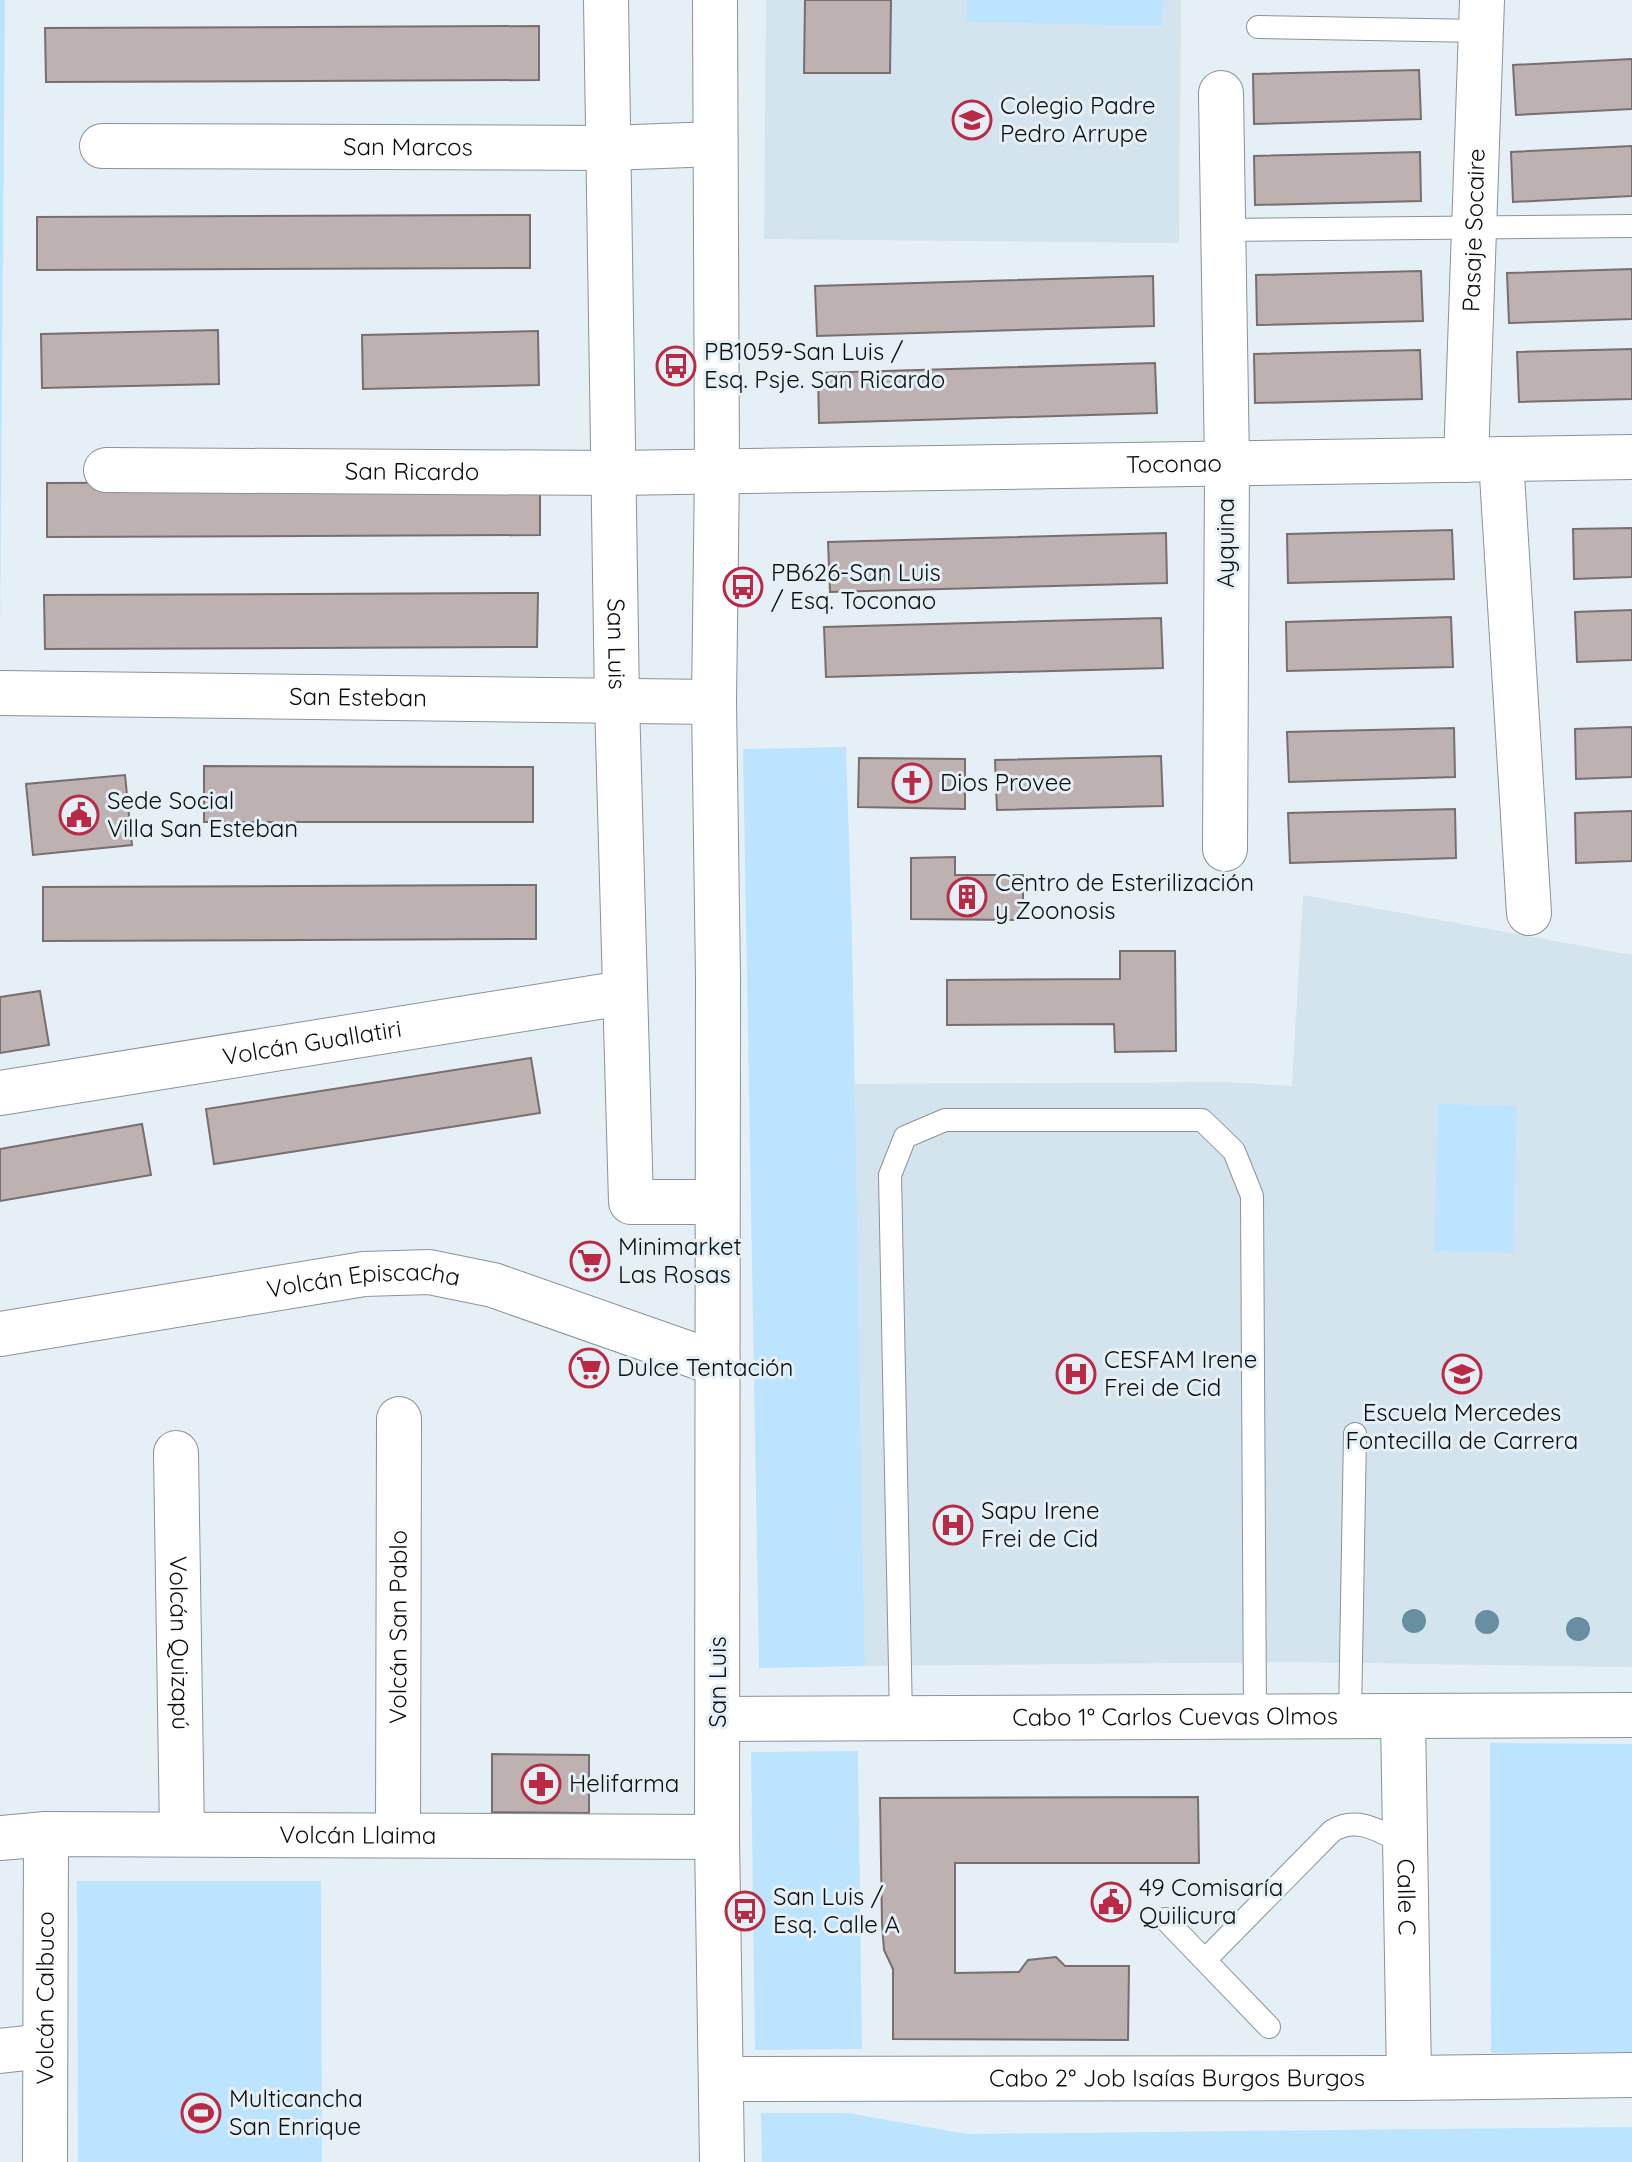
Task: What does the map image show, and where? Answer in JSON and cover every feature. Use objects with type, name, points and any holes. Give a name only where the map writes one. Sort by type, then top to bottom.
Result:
[{"type":"street","name":"San Luis","points":[[606,0],[623,993],[631,1202],[716,1202]]},
{"type":"street","name":"San Luis","points":[[715,0],[717,1837],[722,2162]]},
{"type":"street","name":"Pasaje Socaire","points":[[1481,16],[1474,228],[1483,460],[1529,913]]},
{"type":"street","name":"Ayquina","points":[[1221,93],[1227,465],[1225,849]]},
{"type":"street","name":"San Marcos","points":[[102,146],[608,148],[715,144]]},
{"type":"street","name":"Toconao","points":[[717,471],[1632,457]]},
{"type":"street","name":"San Ricardo","points":[[106,470],[717,471]]},
{"type":"street","name":"San Esteban","points":[[0,693],[714,702]]},
{"type":"street","name":"Volcán Guallatiri","points":[[0,1093],[623,993]]},
{"type":"street","name":"Volcán Episcacha","points":[[0,1334],[364,1274],[429,1272],[493,1285],[718,1364]]},
{"type":"street","name":"Volcán San Pablo","points":[[398,1835],[399,1419]]},
{"type":"street","name":"Volcán Quizapú","points":[[176,1453],[182,1834]]},
{"type":"street","name":"Cabo 1° Carlos Cuevas Olmos","points":[[719,1719],[1632,1715]]},
{"type":"street","name":"Calle C","points":[[1403,1717],[1409,2078]]},
{"type":"street","name":"Volcán Llaima","points":[[0,1838],[46,1834],[717,1837]]},
{"type":"street","name":"Volcán Calbuco","points":[[45,2162],[46,1834]]},
{"type":"street","points":[[0,2051],[45,2046]]},
{"type":"street","name":"Cabo 2° Job Isaías Burgos Burgos","points":[[721,2079],[1632,2075]]},
{"type":"lane","points":[[1258,27],[1481,16]]},
{"type":"lane","points":[[1221,230],[1632,226]]},
{"type":"lane","points":[[901,1718],[890,1175],[905,1137],[945,1120],[1202,1120],[1234,1151],[1252,1196],[1255,1717]]},
{"type":"lane","points":[[1350,1717],[1355,1434]]},
{"type":"lane","points":[[1205,1960],[1332,1831],[1341,1826],[1365,1824],[1405,1844]]},
{"type":"lane","points":[[1165,1919],[1269,2027]]},
{"type":"shaded area","points":[[0,0],[5,0],[0,636]]},
{"type":"shaded area","name":"Colegio Padre Pedro Arrupe","points":[[766,0],[1181,0],[1179,243],[764,239]]},
{"type":"shaded area","points":[[967,0],[1163,0],[1162,26],[967,22]]},
{"type":"shaded area","points":[[846,747],[865,1666],[759,1668],[743,749]]},
{"type":"shaded area","points":[[1303,895],[1632,955],[1632,1667],[1293,1662],[865,1666],[854,1084],[1227,1082],[1292,1086]]},
{"type":"shaded area","points":[[1438,1104],[1517,1106],[1513,1253],[1434,1251]]},
{"type":"shaded area","points":[[1490,1743],[1632,1744],[1632,2052],[1491,2053]]},
{"type":"shaded area","points":[[858,1751],[862,2049],[755,2050],[751,1752]]},
{"type":"shaded area","points":[[77,1881],[321,1881],[322,2162],[78,2162]]},
{"type":"shaded area","points":[[761,2113],[847,2113],[967,2134],[1632,2127],[1632,2162],[762,2162]]},
{"type":"building","points":[[805,0],[891,0],[890,73],[804,73]]},
{"type":"building","points":[[539,26],[539,80],[46,82],[45,28]]},
{"type":"building","points":[[1632,59],[1632,109],[1516,115],[1513,65]]},
{"type":"building","points":[[1419,70],[1421,119],[1254,124],[1253,74]]},
{"type":"building","points":[[1632,146],[1632,196],[1513,202],[1511,152]]},
{"type":"building","points":[[1420,152],[1421,201],[1255,205],[1254,156]]},
{"type":"building","points":[[530,215],[530,268],[37,270],[37,217]]},
{"type":"building","points":[[1632,269],[1632,319],[1509,323],[1507,273]]},
{"type":"building","points":[[1421,271],[1423,321],[1257,325],[1256,275]]},
{"type":"building","points":[[1153,276],[1154,326],[817,336],[815,286]]},
{"type":"building","points":[[218,330],[219,384],[42,388],[41,334]]},
{"type":"building","points":[[538,331],[539,385],[363,389],[362,335]]},
{"type":"building","points":[[1632,349],[1632,399],[1519,402],[1517,352]]},
{"type":"building","points":[[1420,350],[1422,399],[1255,403],[1254,354]]},
{"type":"building","points":[[1155,363],[1157,413],[819,423],[818,373]]},
{"type":"building","points":[[540,481],[540,535],[47,537],[47,483]]},
{"type":"building","points":[[1632,528],[1632,577],[1574,579],[1573,529]]},
{"type":"building","points":[[1452,530],[1454,579],[1288,583],[1287,534]]},
{"type":"building","points":[[1166,533],[1167,583],[830,592],[828,542]]},
{"type":"building","points":[[538,593],[537,647],[45,649],[44,595]]},
{"type":"building","points":[[1632,610],[1632,660],[1577,662],[1575,612]]},
{"type":"building","points":[[1451,617],[1453,667],[1287,671],[1286,622]]},
{"type":"building","points":[[1161,618],[1163,668],[826,677],[824,627]]},
{"type":"building","points":[[1632,727],[1632,777],[1576,779],[1575,729]]},
{"type":"building","points":[[1454,728],[1455,777],[1289,782],[1287,732]]},
{"type":"building","points":[[1161,756],[1163,806],[997,810],[995,760]]},
{"type":"building","name":"Dios Provee","points":[[859,758],[965,759],[965,809],[858,807]]},
{"type":"building","points":[[204,766],[533,767],[533,822],[204,822]]},
{"type":"building","name":"Sede Social Villa San Esteban","points":[[125,775],[132,845],[33,855],[26,784]]},
{"type":"building","points":[[1455,809],[1456,858],[1290,863],[1288,813]]},
{"type":"building","points":[[1632,811],[1632,861],[1576,863],[1575,813]]},
{"type":"building","name":"Centro de Esterilización y Zoonosis","points":[[955,857],[955,875],[1023,875],[1023,920],[911,919],[911,858]]},
{"type":"building","points":[[536,885],[536,939],[43,941],[43,887]]},
{"type":"building","points":[[1120,951],[1175,951],[1176,1051],[1115,1052],[1114,1024],[947,1025],[947,980],[1120,979]]},
{"type":"building","points":[[40,991],[49,1045],[0,1053],[0,997]]},
{"type":"building","points":[[531,1058],[540,1113],[214,1164],[206,1109]]},
{"type":"building","points":[[142,1124],[151,1175],[0,1201],[0,1149]]},
{"type":"building","name":"Helifarma","points":[[492,1754],[589,1755],[589,1813],[492,1812]]},
{"type":"building","points":[[1198,1797],[1199,1863],[955,1863],[955,1973],[1019,1972],[1028,1960],[1056,1957],[1065,1966],[1129,1966],[1128,2040],[893,2039],[893,1969],[884,1950],[882,1925],[880,1798]]},
{"type":"place","name":"Colegio Padre Pedro Arrupe","points":[[972,120]]},
{"type":"place","name":"PB1059-San Luis / Esq. Psje. San Ricardo","points":[[676,366]]},
{"type":"place","name":"PB626-San Luis / Esq. Toconao","points":[[743,587]]},
{"type":"place","name":"Dios Provee","points":[[912,783]]},
{"type":"place","name":"Sede Social Villa San Esteban","points":[[79,815]]},
{"type":"place","name":"Centro de Esterilización y Zoonosis","points":[[967,897]]},
{"type":"place","name":"Minimarket Las Rosas","points":[[590,1261]]},
{"type":"place","name":"Dulce Tentación","points":[[589,1368]]},
{"type":"place","name":"CESFAM Irene Frei de Cid","points":[[1076,1374]]},
{"type":"place","name":"Escuela Mercedes Fontecilla de Carrera","points":[[1462,1374]]},
{"type":"place","name":"Sapu Irene Frei de Cid","points":[[953,1525]]},
{"type":"place","name":"Helifarma","points":[[541,1784]]},
{"type":"place","name":"49 Comisaría Quilicura","points":[[1111,1902]]},
{"type":"place","name":"San Luis / Esq. Calle A","points":[[745,1911]]},
{"type":"place","name":"Multicancha San Enrique","points":[[201,2113]]}]
